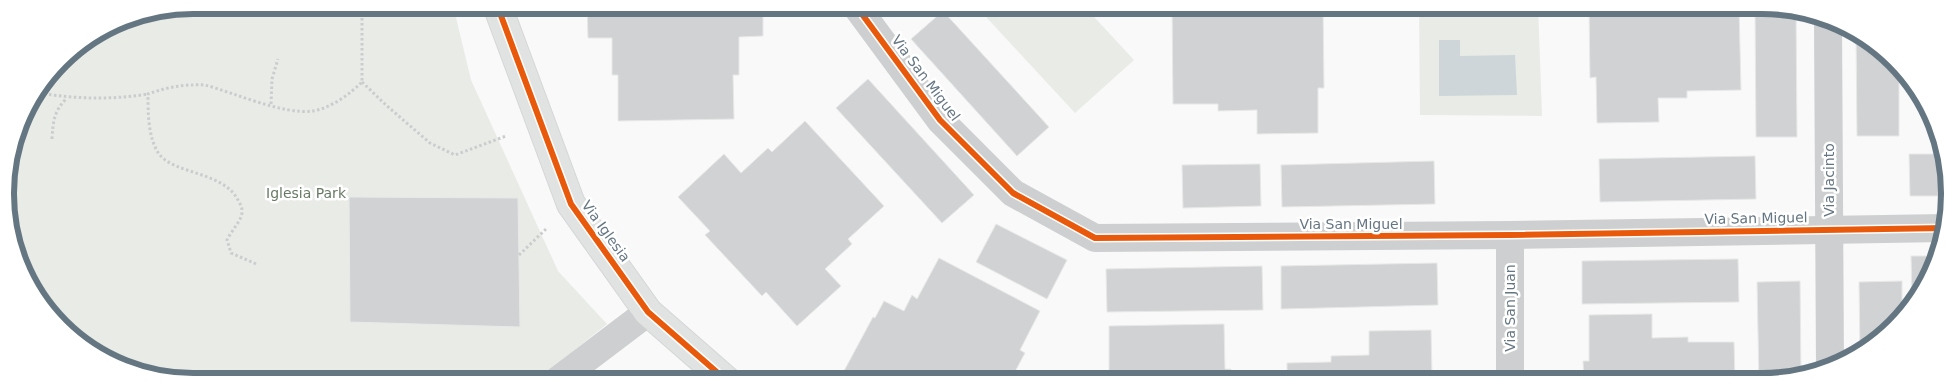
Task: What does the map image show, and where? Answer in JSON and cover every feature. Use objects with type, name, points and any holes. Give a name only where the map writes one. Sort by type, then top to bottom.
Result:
[{"type":"street","name":"Via Iglesia","points":[[500,14],[571,204],[648,312],[718,373]]},
{"type":"street","name":"Via San Miguel","points":[[862,14],[940,120],[1013,193],[1095,238],[1510,236],[1938,228]]},
{"type":"street","name":"Via Jacinto","points":[[1828,26],[1830,360]]},
{"type":"street","name":"Via San Juan","points":[[1510,236],[1510,373]]},
{"type":"street","points":[[568,373],[648,312]]},
{"type":"path","points":[[44,94],[94,100],[124,98],[192,84],[205,85],[288,109],[314,111],[332,104],[352,92],[362,82],[362,14]]},
{"type":"path","points":[[271,104],[272,79],[278,59]]},
{"type":"path","points":[[362,82],[430,143],[455,155],[541,123]]},
{"type":"path","points":[[148,94],[148,111],[153,141],[160,155],[174,164],[218,181],[235,193],[242,208],[240,218],[227,240],[231,253],[256,264]]},
{"type":"path","points":[[52,139],[53,121],[58,106],[68,98]]},
{"type":"green space","name":"Iglesia Park","points":[[182,14],[455,14],[471,80],[558,271],[607,324],[546,373],[182,373],[158,370],[136,364],[114,355],[75,329],[51,303],[32,273],[17,229],[14,205],[15,170],[23,136],[32,114],[44,94],[66,66],[94,44],[114,32],[136,23],[158,17]]},
{"type":"green space","points":[[983,14],[1091,14],[1134,60],[1075,113]]},
{"type":"green space","points":[[1419,14],[1538,14],[1542,116],[1420,115]]},
{"type":"shaded area","points":[[1439,40],[1460,40],[1460,56],[1515,55],[1517,95],[1439,96]]},
{"type":"building","points":[[587,14],[763,14],[763,36],[739,37],[739,75],[733,75],[734,119],[618,121],[618,75],[612,75],[612,38],[588,38]]},
{"type":"building","points":[[940,14],[946,14],[1049,127],[1017,156],[911,39]]},
{"type":"building","points":[[1172,14],[1323,14],[1324,88],[1318,88],[1318,133],[1257,134],[1257,110],[1218,111],[1218,104],[1173,104]]},
{"type":"building","points":[[1589,14],[1739,14],[1741,90],[1687,91],[1687,98],[1658,98],[1659,122],[1597,123],[1596,77],[1590,78]]},
{"type":"building","points":[[1755,14],[1796,17],[1797,137],[1756,137]]},
{"type":"building","points":[[1856,41],[1880,58],[1899,78],[1899,136],[1857,136]]},
{"type":"building","points":[[868,79],[974,195],[942,223],[836,108]]},
{"type":"building","points":[[805,121],[884,206],[848,239],[852,244],[825,269],[841,286],[797,326],[766,292],[762,296],[705,235],[710,231],[678,197],[724,154],[741,173],[768,148],[772,152]]},
{"type":"building","points":[[1909,154],[1937,154],[1940,170],[1941,196],[1910,196]]},
{"type":"building","points":[[1755,156],[1756,199],[1600,202],[1599,159]]},
{"type":"building","points":[[1434,161],[1435,204],[1282,207],[1281,165]]},
{"type":"building","points":[[1260,164],[1261,206],[1183,208],[1182,165]]},
{"type":"building","points":[[349,197],[518,198],[520,327],[350,322]]},
{"type":"building","points":[[996,224],[1067,260],[1047,299],[976,262]]},
{"type":"building","points":[[1911,256],[1930,256],[1923,273],[1912,292]]},
{"type":"building","points":[[939,258],[1040,311],[1020,350],[1025,353],[1014,373],[848,373],[844,371],[873,317],[875,318],[884,301],[904,311],[912,295],[917,299]]},
{"type":"building","points":[[1738,259],[1739,302],[1582,304],[1582,261]]},
{"type":"building","points":[[1437,263],[1438,305],[1281,309],[1281,266]]},
{"type":"building","points":[[1262,266],[1263,310],[1107,312],[1106,269]]},
{"type":"building","points":[[1800,281],[1801,369],[1785,372],[1759,373],[1757,282]]},
{"type":"building","points":[[1902,281],[1902,306],[1889,321],[1860,344],[1859,282]]},
{"type":"building","points":[[1652,314],[1652,338],[1688,337],[1688,342],[1734,342],[1735,373],[1584,373],[1583,361],[1589,361],[1589,315]]},
{"type":"building","points":[[1224,324],[1225,369],[1231,369],[1231,373],[1102,373],[1102,371],[1109,371],[1109,326]]},
{"type":"building","points":[[1431,330],[1432,373],[1287,373],[1287,363],[1331,362],[1331,356],[1369,355],[1369,331]]},
{"type":"cycle path","points":[[500,14],[571,204],[648,312],[718,373]]},
{"type":"cycle path","points":[[862,14],[940,120],[1013,193],[1095,238],[1510,235],[1938,228]]}]
